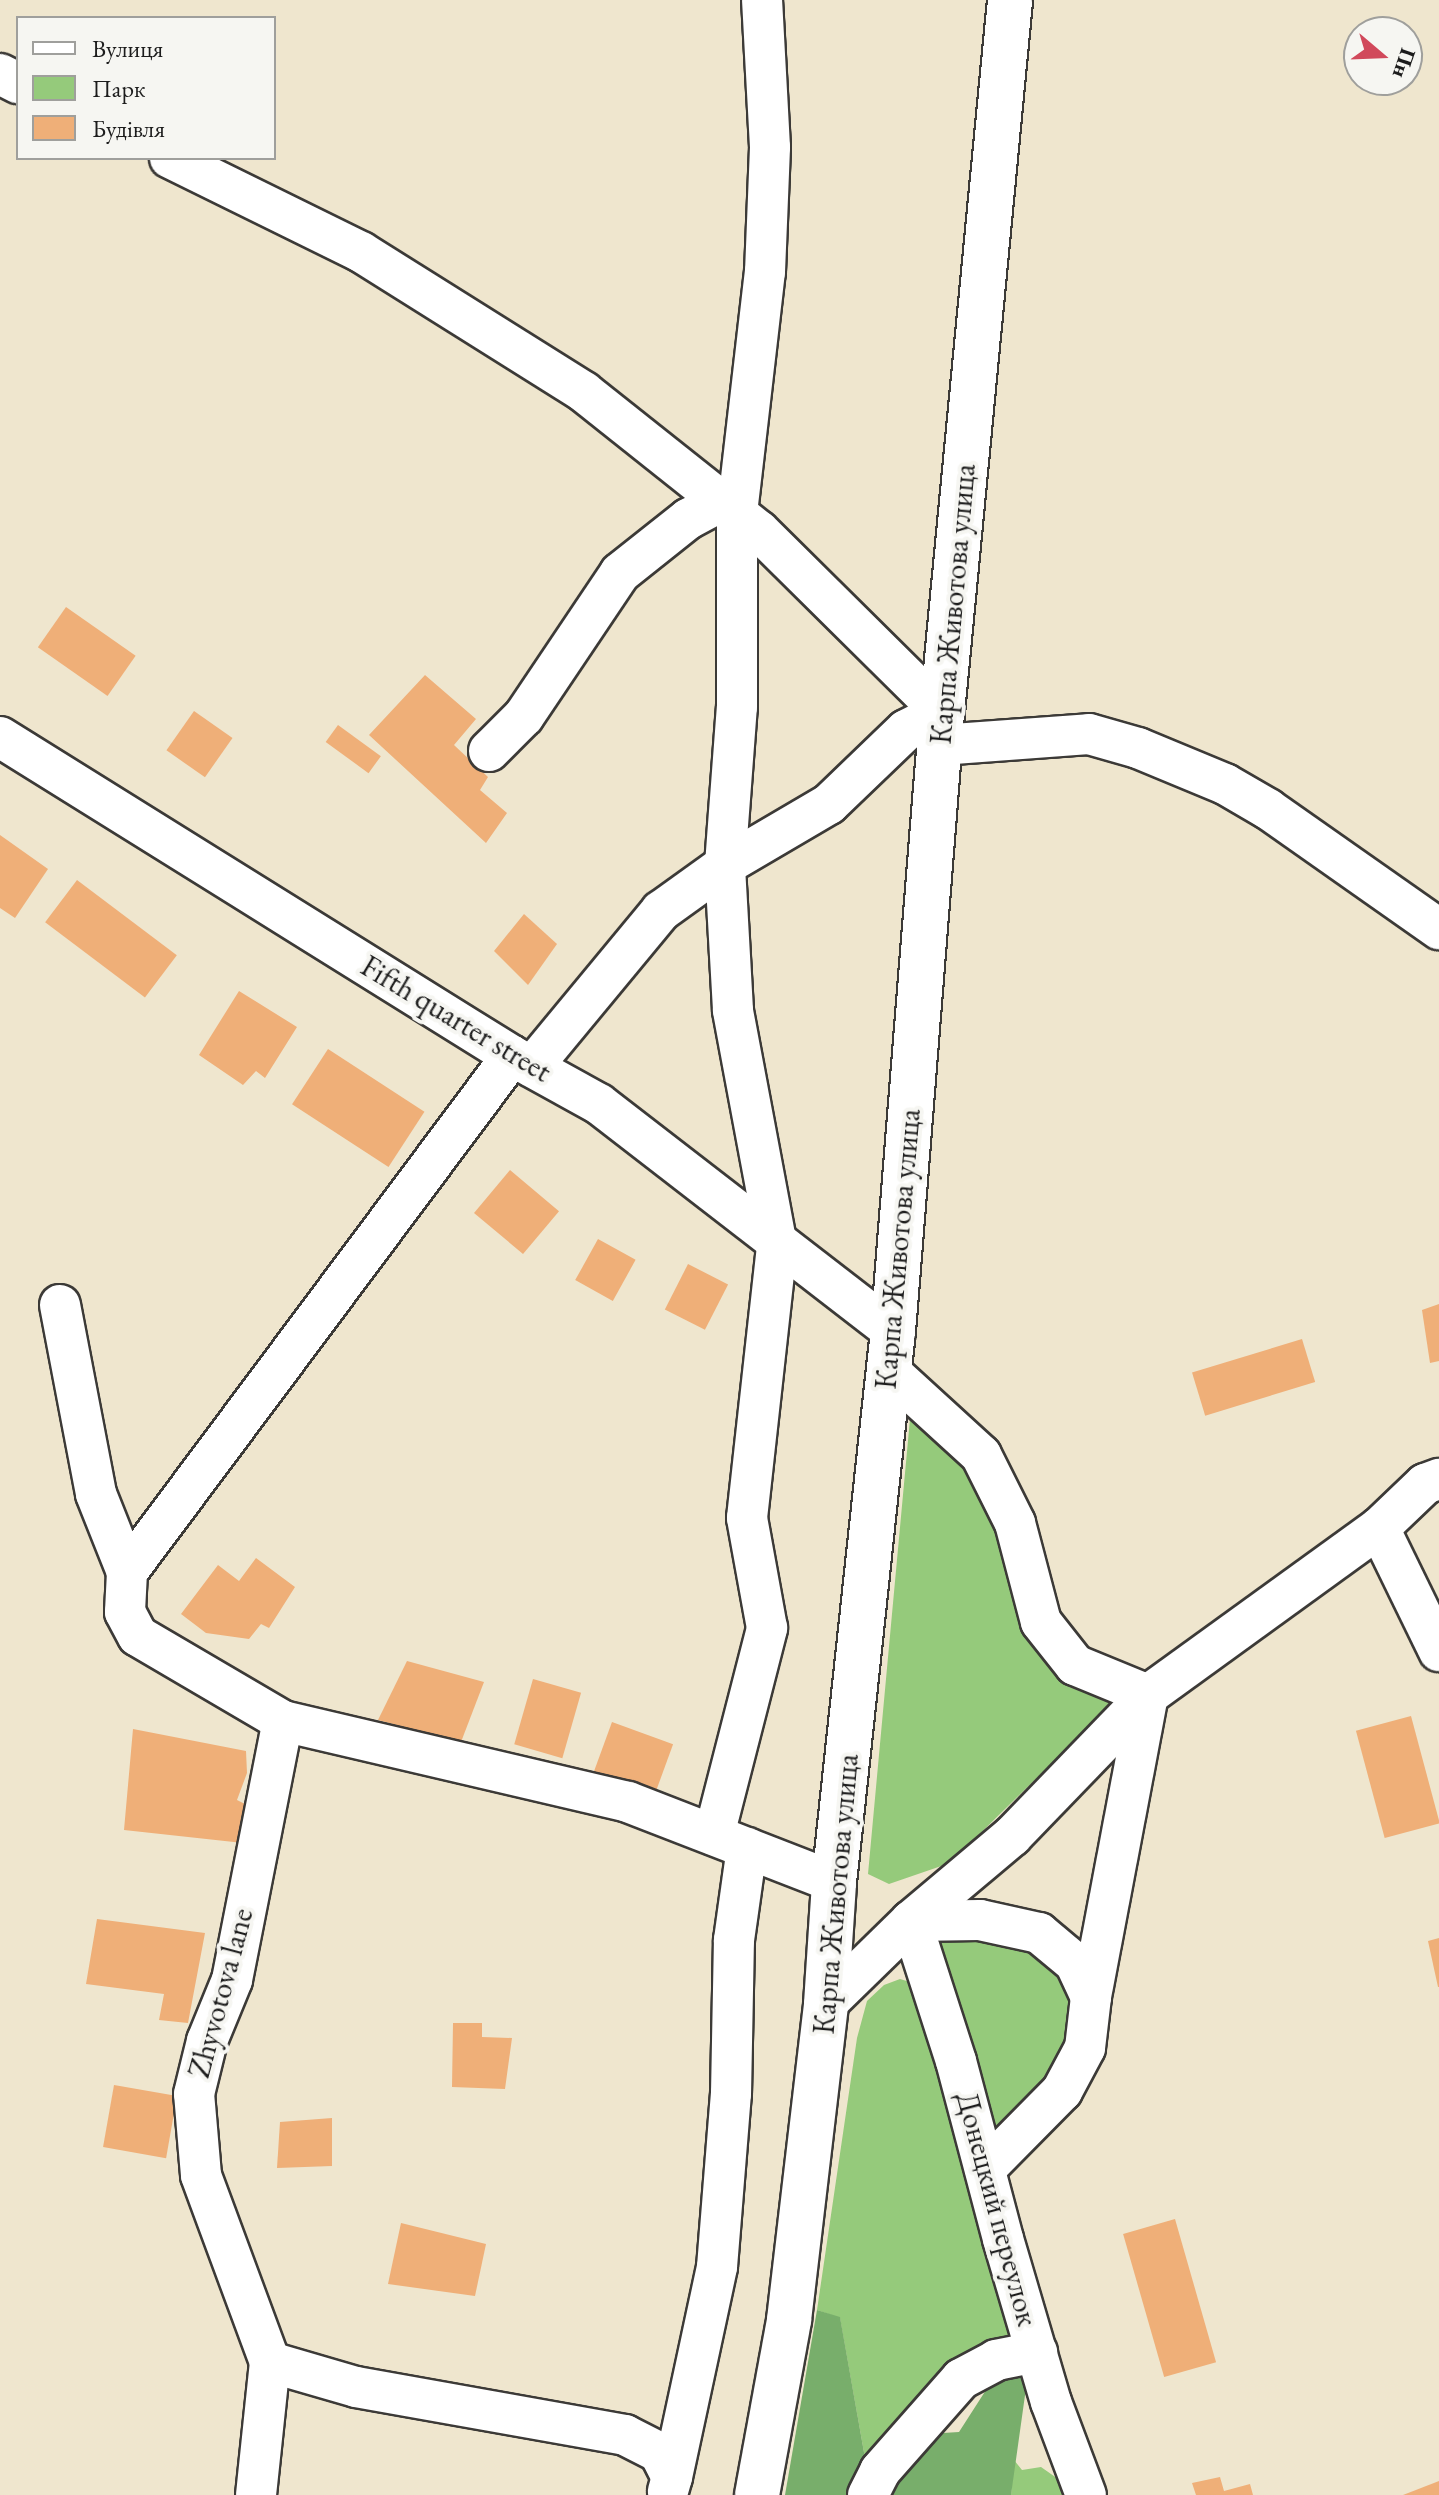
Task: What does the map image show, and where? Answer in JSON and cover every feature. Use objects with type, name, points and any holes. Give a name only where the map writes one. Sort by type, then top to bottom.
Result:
[{"type":"main road","name":"Карпа Животова улица","points":[[757,2495],[789,2320],[826,2004],[834,1882],[890,1350],[941,728],[1010,0]]},
{"type":"street","points":[[669,2486],[717,2267],[731,2094],[734,1940],[730,1842],[767,1628],[747,1518],[777,1246],[733,1010],[725,865],[737,707],[729,507],[765,272],[770,147],[762,0]]},
{"type":"street","points":[[174,160],[361,252],[584,392],[729,507],[941,728]]},
{"type":"street","points":[[489,751],[524,716],[620,573],[676,526],[729,507]]},
{"type":"street","points":[[127,1572],[522,1061],[661,911],[725,865],[829,804],[906,730],[941,728],[1089,734],[1138,748],[1225,784],[1268,809],[1325,854],[1439,929]]},
{"type":"street","name":"Fifth quarter street","points":[[0,737],[522,1061],[599,1104],[777,1246],[890,1350],[981,1455],[1015,1523],[1041,1622],[1075,1665],[1148,1695]]},
{"type":"street","points":[[60,1305],[96,1494],[127,1572],[125,1612],[138,1636],[283,1721],[628,1802],[834,1882]]},
{"type":"street","points":[[826,2004],[911,1921],[1012,1836],[1148,1695],[1379,1528],[1425,1484],[1439,1479]]},
{"type":"street","points":[[1379,1528],[1439,1651]]},
{"type":"street","points":[[985,2169],[1062,2091],[1085,2048],[1091,1997],[1148,1695]]},
{"type":"street","name":"Zhyvotova lane","points":[[256,2495],[270,2362],[201,2175],[194,2094],[207,2041],[232,1980],[283,1721]]},
{"type":"street","points":[[911,1921],[980,1920],[1039,1933],[1075,1963],[1091,1997]]},
{"type":"street","name":"Донецкий переулок","points":[[911,1921],[1037,2352],[1086,2495]]},
{"type":"street","points":[[868,2495],[880,2471],[961,2379],[996,2360],[1037,2352]]},
{"type":"street","points":[[270,2362],[356,2387],[625,2435],[659,2452],[669,2486]]},
{"type":"green space","points":[[911,1408],[972,1469],[1080,1686],[1112,1704],[950,1863],[889,1884],[868,1874]]},
{"type":"green space","points":[[972,1932],[1038,1947],[1070,1979],[1077,2027],[1065,2067],[996,2140],[938,1936]]},
{"type":"green space","points":[[900,1979],[923,1986],[1022,2345],[865,2458],[840,2318],[817,2310],[857,2038],[867,2001],[884,1985]]},
{"type":"green space","points":[[817,2310],[840,2317],[865,2458],[854,2495],[785,2495]]},
{"type":"green space","points":[[1012,2372],[1027,2381],[1011,2495],[886,2495],[926,2434],[959,2432],[986,2390]]},
{"type":"green space","points":[[1014,2460],[1022,2470],[1041,2467],[1061,2481],[1067,2495],[1011,2495]]},
{"type":"building","points":[[66,607],[136,656],[108,696],[38,647]]},
{"type":"building","points":[[425,675],[476,719],[454,745],[488,777],[480,790],[507,813],[486,843],[369,735]]},
{"type":"building","points":[[194,711],[233,738],[205,777],[166,750]]},
{"type":"building","points":[[338,725],[381,756],[369,773],[326,742]]},
{"type":"building","points":[[0,835],[48,869],[15,918],[0,908]]},
{"type":"building","points":[[77,880],[177,955],[145,998],[45,922]]},
{"type":"building","points":[[524,914],[557,944],[528,985],[494,951]]},
{"type":"building","points":[[239,991],[297,1027],[265,1078],[256,1071],[243,1085],[199,1055]]},
{"type":"building","points":[[328,1049],[424,1112],[389,1167],[292,1104]]},
{"type":"building","points":[[510,1170],[559,1211],[523,1254],[474,1213]]},
{"type":"building","points":[[598,1239],[636,1260],[613,1301],[575,1280]]},
{"type":"building","points":[[688,1264],[728,1284],[705,1330],[665,1309]]},
{"type":"building","points":[[1439,1304],[1439,1361],[1430,1363],[1422,1310]]},
{"type":"building","points":[[1302,1339],[1315,1382],[1205,1416],[1192,1373]]},
{"type":"building","points":[[256,1558],[295,1587],[269,1628],[261,1624],[249,1639],[206,1633],[181,1614],[218,1565],[239,1581]]},
{"type":"building","points":[[407,1661],[484,1682],[461,1742],[378,1720]]},
{"type":"building","points":[[533,1679],[581,1693],[562,1758],[514,1744]]},
{"type":"building","points":[[1411,1716],[1439,1823],[1385,1838],[1356,1731]]},
{"type":"building","points":[[612,1722],[673,1744],[654,1797],[593,1775]]},
{"type":"building","points":[[133,1729],[246,1751],[247,1773],[237,1800],[255,1809],[243,1843],[124,1830]]},
{"type":"building","points":[[97,1919],[205,1933],[188,2023],[159,2020],[164,1994],[86,1984]]},
{"type":"building","points":[[1439,1938],[1439,1987],[1438,1987],[1428,1941]]},
{"type":"building","points":[[453,2023],[482,2023],[482,2037],[512,2038],[505,2089],[452,2087]]},
{"type":"building","points":[[114,2085],[177,2096],[166,2158],[103,2147]]},
{"type":"building","points":[[332,2118],[332,2166],[277,2168],[280,2122]]},
{"type":"building","points":[[1175,2219],[1216,2362],[1164,2377],[1123,2234]]},
{"type":"building","points":[[401,2223],[486,2244],[475,2296],[388,2284]]},
{"type":"building","points":[[1220,2477],[1224,2491],[1250,2484],[1253,2495],[1196,2495],[1192,2483]]},
{"type":"building","points":[[1439,2481],[1439,2495],[1403,2495]]}]
